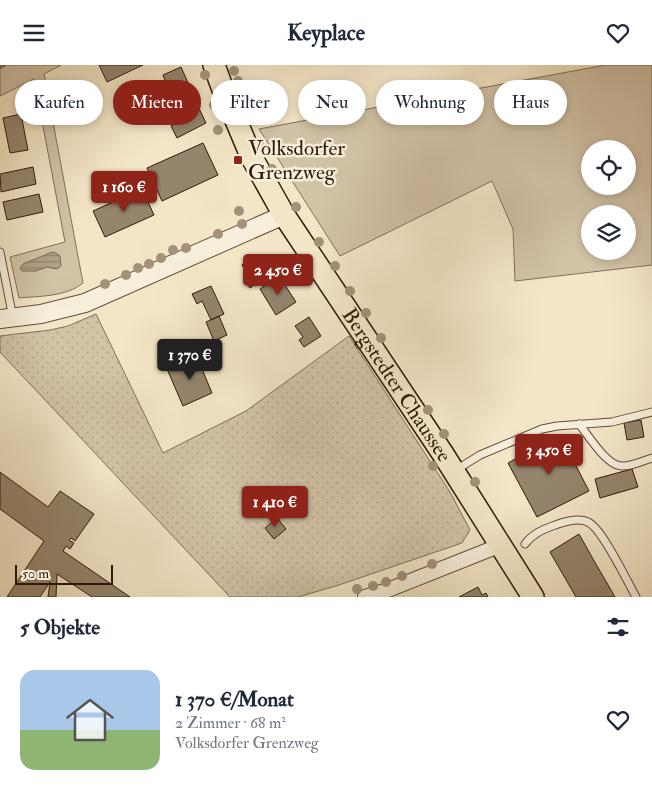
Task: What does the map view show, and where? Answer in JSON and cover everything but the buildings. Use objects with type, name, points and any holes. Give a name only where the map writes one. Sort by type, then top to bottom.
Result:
[{"type":"main road","name":"Bergstedter Chaussee","points":[[214,65],[250,156],[284,215],[454,471],[533,597]]},
{"type":"street","points":[[7,319],[42,314],[85,303],[284,215]]},
{"type":"street","points":[[365,597],[388,590],[501,545]]},
{"type":"lane","points":[[0,252],[7,319]]},
{"type":"lane","points":[[454,471],[480,455],[542,429],[612,422],[652,412]]},
{"type":"lane","points":[[579,424],[610,462],[620,466],[652,458]]},
{"type":"lane","points":[[525,543],[531,536],[563,522],[586,521],[592,524],[607,545],[636,597]]},
{"type":"shaded area","points":[[0,65],[61,65],[44,74],[45,80],[15,80],[15,88],[0,96]]},
{"type":"shaded area","points":[[606,65],[652,65],[652,265],[515,281],[513,229],[492,181],[340,256],[259,129],[298,122],[298,125],[366,125],[366,109],[376,107],[376,125],[484,125],[484,88],[494,86],[494,125],[567,125],[567,80],[525,80]]},
{"type":"shaded area","points":[[43,125],[54,125],[83,283],[76,288],[61,293],[19,298],[10,257],[65,242]]},
{"type":"shaded area","points":[[52,252],[60,256],[61,266],[57,269],[47,267],[36,271],[22,271],[20,268],[23,264]]},
{"type":"shaded area","points":[[96,314],[163,453],[246,411],[349,336],[450,492],[470,530],[462,543],[298,597],[230,597],[0,352],[0,336],[68,326]]},
{"type":"waterway","points":[[0,67],[4,65]]},
{"type":"place","name":"Volksdorfer Grenzweg","points":[[238,160]]}]
